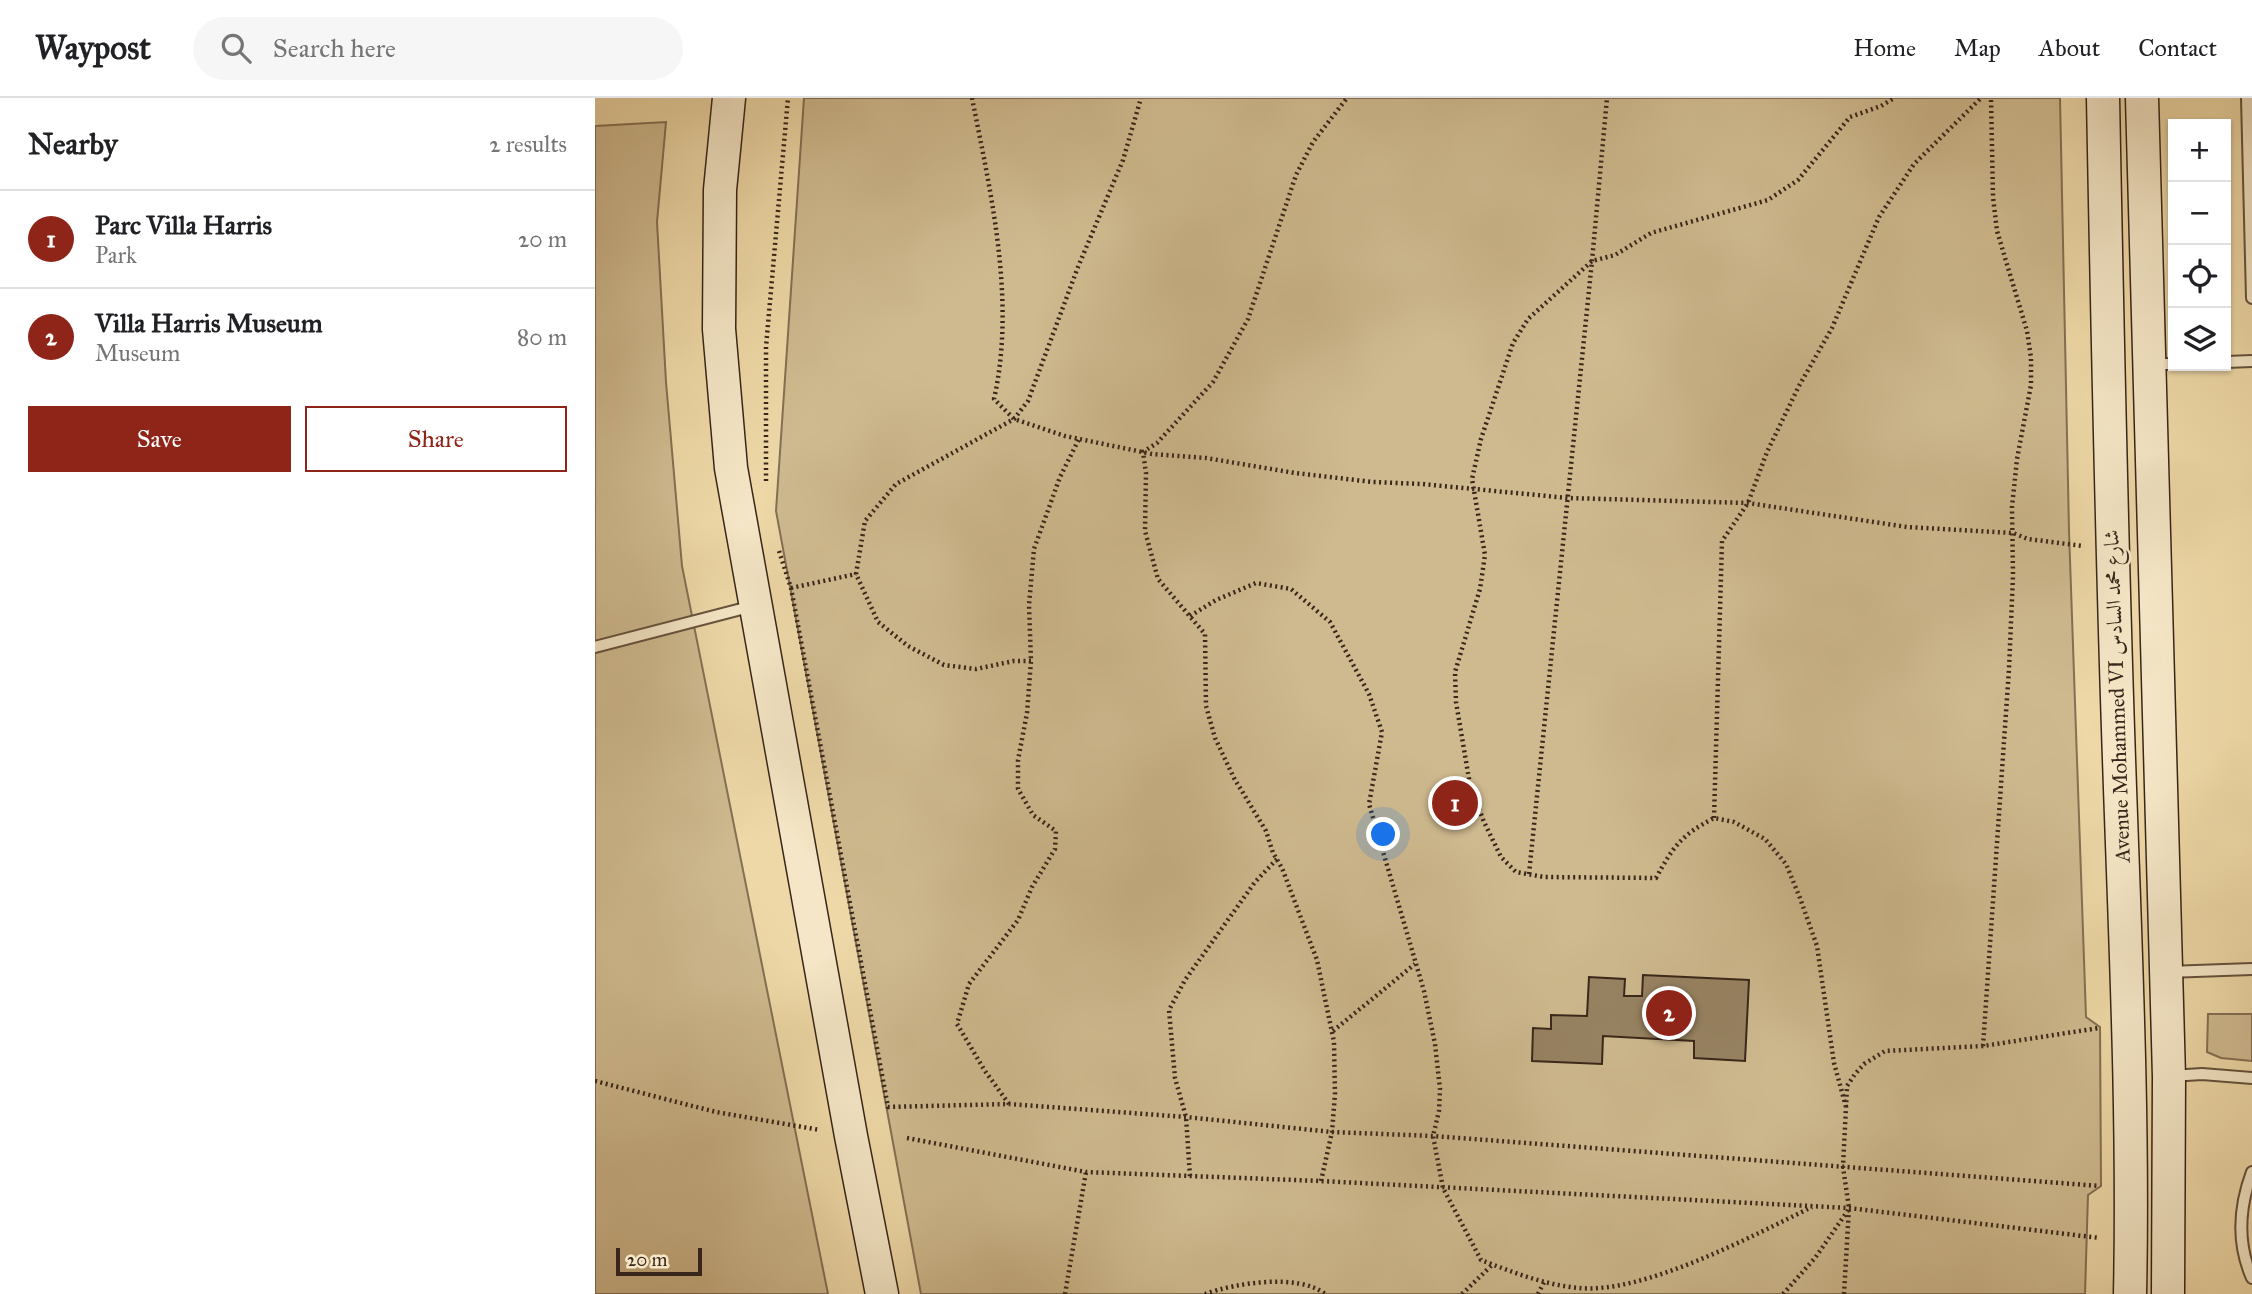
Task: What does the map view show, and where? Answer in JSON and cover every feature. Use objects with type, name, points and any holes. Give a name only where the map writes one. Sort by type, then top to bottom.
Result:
[{"type":"main road","points":[[729,98],[720,190],[719,329],[731,468],[881,1294]]},
{"type":"main road","name":"Avenue Mohammed VI شارع محمد السادس","points":[[2103,98],[2114,607],[2128,1024],[2132,1221],[2130,1294]]},
{"type":"main road","name":"Avenue Mohammed VI شارع محمد السادس","points":[[2142,98],[2161,364],[2169,1077],[2168,1294]]},
{"type":"lane","points":[[2247,98],[2252,298]]},
{"type":"lane","points":[[2231,362],[2252,361]]},
{"type":"lane","points":[[595,647],[756,606]]},
{"type":"lane","points":[[2166,972],[2252,969]]},
{"type":"lane","points":[[2169,1077],[2202,1074],[2252,1078]]},
{"type":"lane","points":[[2252,1172],[2242,1213],[2241,1240],[2252,1278]]},
{"type":"path","points":[[766,486],[766,347],[788,98]]},
{"type":"path","points":[[972,98],[993,198],[998,249],[1001,342],[1000,374],[994,399],[1014,419],[1079,439],[1143,452],[1206,458],[1294,473],[1568,498],[1748,503],[1907,527],[2013,533],[2028,539],[2083,546]]},
{"type":"path","points":[[1031,661],[1014,661],[976,669],[944,665],[908,646],[878,622],[856,574],[865,521],[895,484],[1014,419],[1028,401],[1078,267],[1123,160],[1141,98]]},
{"type":"path","points":[[1143,452],[1157,443],[1213,382],[1248,319],[1296,175],[1313,142],[1347,98]]},
{"type":"path","points":[[1529,874],[1607,98]]},
{"type":"path","points":[[1846,1107],[1834,1063],[1817,946],[1786,864],[1765,839],[1734,822],[1714,818],[1697,826],[1674,845],[1656,878],[1544,877],[1515,872],[1501,857],[1470,785],[1456,702],[1455,672],[1480,589],[1485,555],[1472,479],[1481,439],[1513,343],[1528,319],[1592,261],[1615,255],[1651,233],[1767,200],[1798,180],[1850,117],[1881,106],[1894,98]]},
{"type":"path","points":[[1714,818],[1722,541],[1748,503],[1767,452],[1799,386],[1832,328],[1879,217],[1914,164],[1981,98]]},
{"type":"path","points":[[1983,1045],[2009,669],[2012,507],[2031,384],[2031,358],[2022,309],[1997,231],[1993,197],[1991,98]]},
{"type":"path","points":[[1009,1104],[985,1071],[957,1024],[969,984],[1017,920],[1032,887],[1055,849],[1056,831],[1033,815],[1018,789],[1018,760],[1027,713],[1031,661],[1030,605],[1034,549],[1060,477],[1079,439]]},
{"type":"path","points":[[1143,452],[1146,473],[1145,531],[1158,579],[1205,634],[1206,706],[1215,737],[1234,778],[1266,831],[1317,960],[1333,1032],[1335,1094],[1332,1132],[1321,1181]]},
{"type":"path","points":[[775,538],[791,588],[888,1107],[1009,1104],[1186,1117],[1332,1132],[1433,1136],[2101,1186]]},
{"type":"path","points":[[791,588],[856,574]]},
{"type":"path","points":[[1190,616],[1216,600],[1256,583],[1291,589],[1330,622],[1369,694],[1382,732],[1369,804],[1435,1044],[1440,1089],[1439,1111],[1433,1136],[1443,1188],[1481,1260],[1544,1282],[1580,1289],[1615,1288],[1704,1259],[1812,1207]]},
{"type":"path","points":[[1190,1176],[1186,1117],[1175,1078],[1169,1010],[1185,981],[1255,882],[1277,859]]},
{"type":"path","points":[[1333,1032],[1415,964]]},
{"type":"path","points":[[1844,1294],[1849,1208],[1843,1167],[1847,1086],[1864,1064],[1885,1051],[1983,1045],[2100,1027]]},
{"type":"path","points":[[595,1081],[716,1112],[851,1136]]},
{"type":"path","points":[[907,1138],[1086,1172],[1849,1208],[2100,1238]]},
{"type":"path","points":[[1065,1294],[1086,1172]]},
{"type":"path","points":[[1783,1294],[1815,1258],[1849,1208]]},
{"type":"path","points":[[1462,1294],[1492,1265]]},
{"type":"path","points":[[1207,1294],[1242,1283],[1260,1282],[1310,1285],[1325,1294]]},
{"type":"path","points":[[1538,1294],[1544,1282]]},
{"type":"path","points":[[1580,1289],[1586,1294]]},
{"type":"shaded area","points":[[804,98],[2060,98],[2069,531],[2086,1017],[2100,1027],[2101,1186],[2088,1195],[2085,1294],[921,1294],[776,511]]},
{"type":"shaded area","points":[[666,122],[657,222],[666,382],[682,566],[828,1294],[595,1294],[595,126]]},
{"type":"shaded area","points":[[2208,1014],[2252,1014],[2252,1061],[2221,1058],[2207,1052]]},
{"type":"building","points":[[1643,975],[1749,980],[1745,1061],[1694,1058],[1694,1041],[1603,1036],[1602,1064],[1532,1061],[1533,1028],[1551,1029],[1551,1015],[1587,1016],[1589,977],[1625,979],[1624,996],[1642,996]]},
{"type":"place","name":"Parc Villa Harris","points":[[1455,803]]},
{"type":"place","name":"Villa Harris Museum","points":[[1669,1013]]}]
